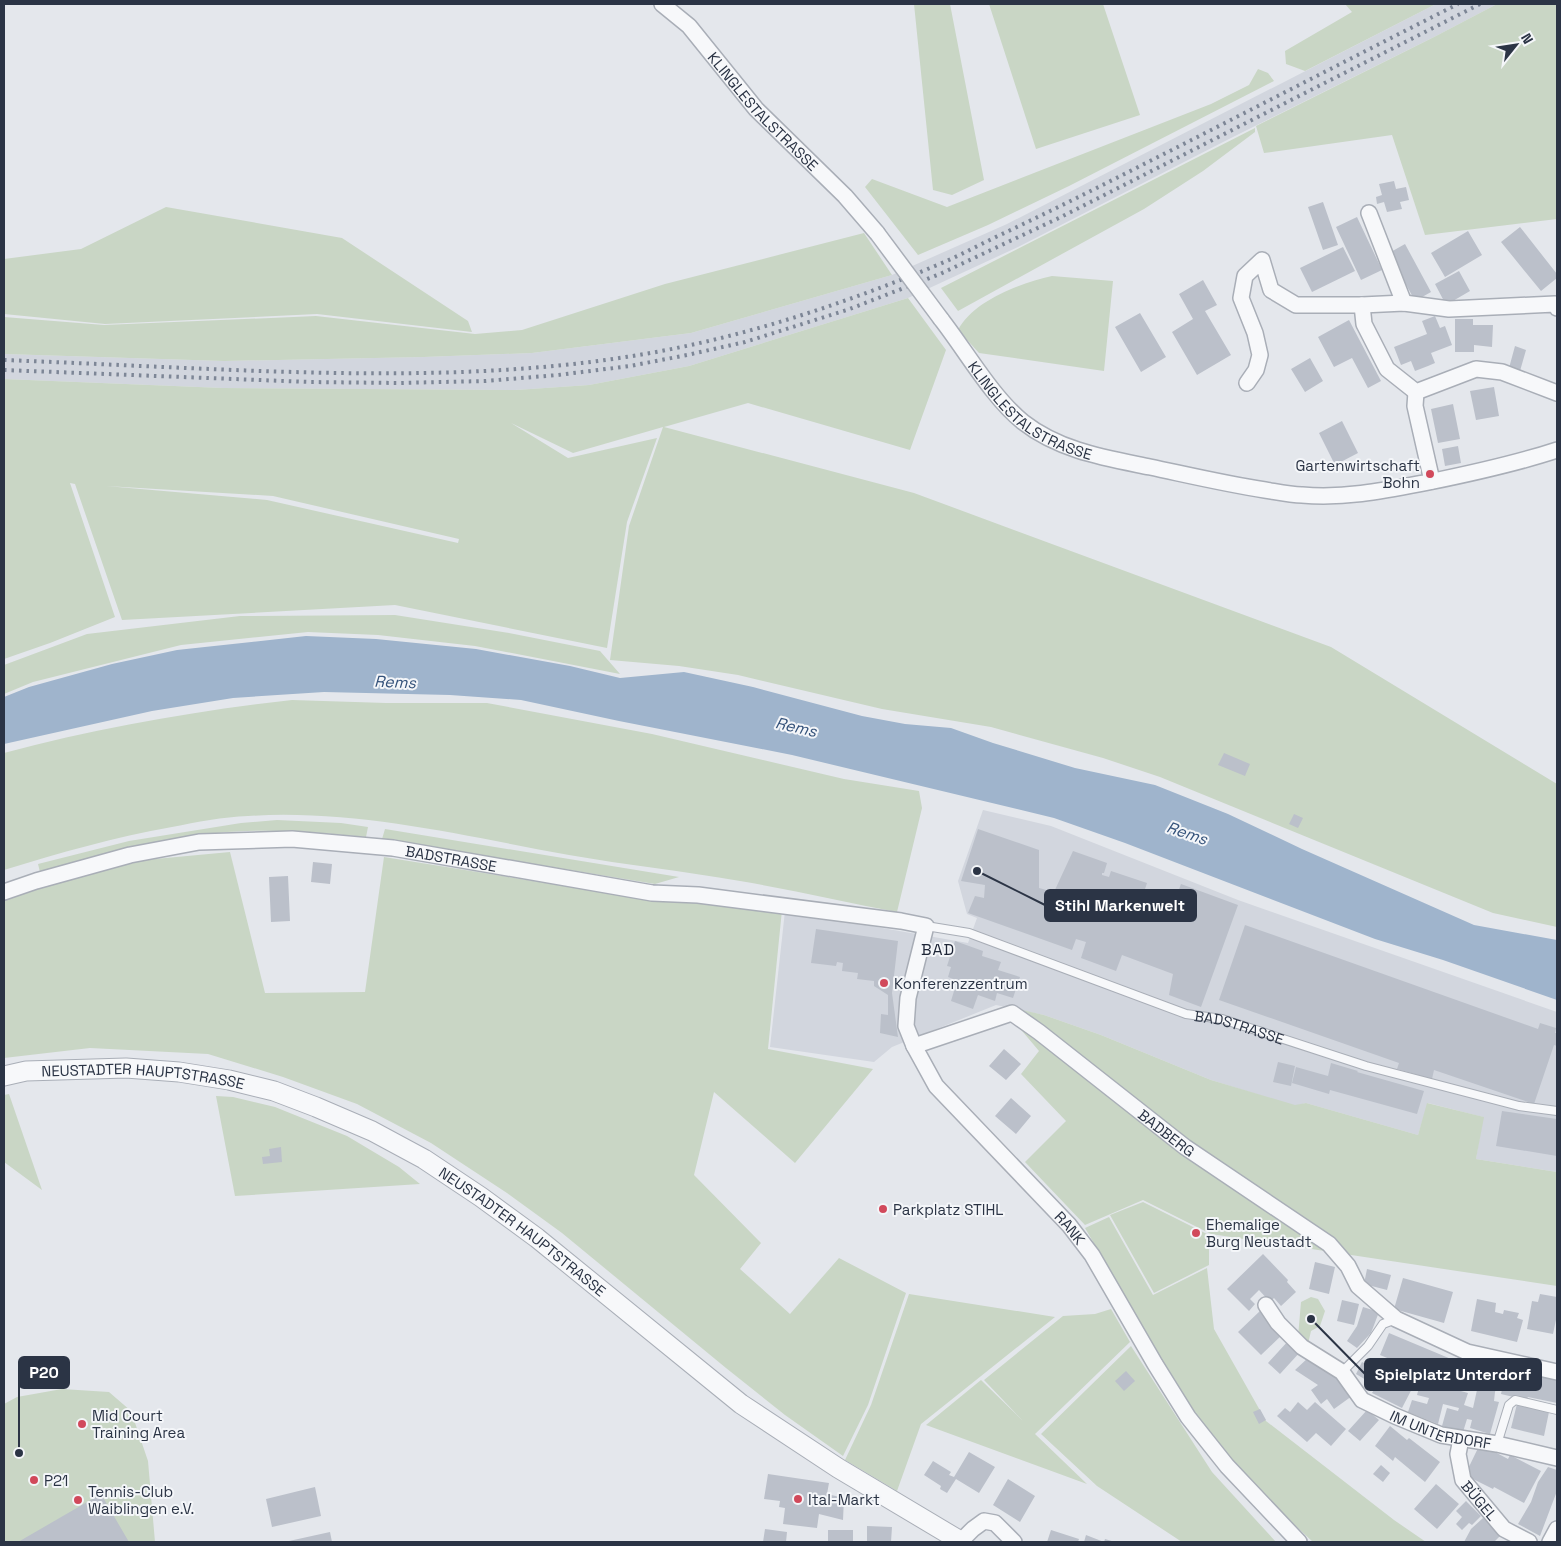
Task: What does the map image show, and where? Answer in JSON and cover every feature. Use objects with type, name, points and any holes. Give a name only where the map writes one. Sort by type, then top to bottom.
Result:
[{"type":"street","name":"KLINGLESTALSTRASSE","points":[[662,4],[689,26],[756,109],[845,196],[877,233],[1005,405],[1023,422],[1062,446],[1089,454],[1236,485],[1301,496],[1374,493],[1486,470],[1557,450]]},
{"type":"street","points":[[1369,213],[1404,303]]},
{"type":"street","points":[[1247,383],[1256,370],[1260,355],[1255,333],[1241,298],[1245,276],[1262,260],[1271,290],[1296,305],[1404,303],[1449,309],[1555,304],[1557,308]]},
{"type":"street","points":[[1362,305],[1364,324],[1387,369],[1416,392]]},
{"type":"street","points":[[1416,392],[1476,369],[1502,372],[1557,393]]},
{"type":"street","points":[[1416,392],[1415,406],[1432,481]]},
{"type":"street","name":"BADSTRASSE","points":[[4,892],[36,881],[130,855],[199,842],[292,839],[393,848],[652,893],[698,895],[902,921],[926,926]]},
{"type":"street","name":"RANK","points":[[926,926],[908,998],[906,1026],[914,1046],[936,1086],[1069,1226],[1092,1255],[1188,1417],[1227,1466],[1299,1542]]},
{"type":"street","name":"BADBERG","points":[[914,1046],[1012,1013],[1039,1032],[1185,1147],[1329,1244],[1348,1266],[1358,1286],[1396,1319]]},
{"type":"street","name":"NEUSTADTER HAUPTSTRASSE","points":[[4,1076],[26,1071],[126,1068],[179,1072],[229,1080],[274,1091],[316,1106],[372,1131],[424,1159],[481,1197],[537,1238],[741,1404],[838,1468],[961,1542]]},
{"type":"street","name":"IM UNTERDORF","points":[[1266,1305],[1278,1323],[1302,1346],[1342,1372],[1362,1400],[1441,1435],[1497,1444],[1557,1458]]},
{"type":"street","points":[[1396,1319],[1467,1352],[1557,1372]]},
{"type":"street","name":"BÜGEL","points":[[1461,1439],[1458,1454],[1463,1480],[1504,1529],[1529,1542]]},
{"type":"street","points":[[961,1542],[973,1528],[984,1521],[995,1523],[1014,1542]]},
{"type":"street","points":[[1550,1542],[1557,1529]]},
{"type":"lane","name":"BADSTRASSE","points":[[926,926],[969,933],[1186,1014],[1222,1019],[1366,1066],[1519,1106],[1557,1111]]},
{"type":"lane","points":[[1342,1372],[1368,1346],[1383,1324],[1396,1319]]},
{"type":"lane","points":[[1497,1444],[1509,1405],[1515,1400],[1557,1410]]},
{"type":"shaded area","points":[[1436,4],[1497,4],[1018,247],[908,298],[689,366],[589,385],[516,390],[223,388],[4,379],[4,354],[224,361],[424,357],[532,353],[691,333],[892,275],[1007,224]]},
{"type":"shaded area","points":[[983,810],[1051,826],[1238,900],[1557,1012],[1557,1172],[1476,1159],[1483,1117],[1428,1103],[1418,1135],[1306,1103],[1295,1106],[1211,1080],[1101,1035],[1044,1015],[996,1005],[892,1047],[874,1062],[770,1047],[785,911],[968,943],[977,918],[967,914],[958,881]]},
{"type":"green space","points":[[914,4],[950,4],[984,180],[952,195],[933,190]]},
{"type":"green space","points":[[989,4],[1103,4],[1140,115],[1036,149]]},
{"type":"green space","points":[[1345,4],[1436,4],[1305,71],[1286,64],[1285,51],[1352,12]]},
{"type":"green space","points":[[1497,4],[1557,4],[1557,219],[1425,235],[1392,135],[1264,153],[1256,126]]},
{"type":"green space","points":[[1258,69],[1268,73],[1274,81],[1069,186],[988,225],[918,255],[865,187],[872,179],[947,207],[1211,104],[1249,85]]},
{"type":"green space","points":[[1255,128],[1255,132],[1203,171],[1144,209],[958,311],[941,288]]},
{"type":"green space","points":[[166,207],[342,238],[468,321],[472,332],[317,314],[105,324],[4,314],[4,259],[81,249]]},
{"type":"green space","points":[[864,233],[892,275],[691,333],[532,353],[424,357],[224,361],[4,354],[4,317],[104,325],[316,316],[475,334],[522,330],[665,284]]},
{"type":"green space","points":[[1052,276],[1113,281],[1104,371],[979,353],[958,330],[965,319],[975,310],[999,294],[1026,283]]},
{"type":"green space","points":[[908,298],[946,350],[910,450],[748,403],[664,427],[914,493],[1331,647],[1557,784],[1557,927],[1493,913],[1160,777],[1103,758],[991,727],[882,709],[738,675],[679,666],[610,660],[629,526],[663,427],[573,453],[511,423],[568,458],[657,438],[627,522],[607,648],[395,605],[122,620],[75,484],[70,483],[115,617],[4,659],[4,379],[223,388],[516,390],[589,385],[689,366]],"holes":[[[106,486],[273,496],[459,539],[458,543],[267,500]]]},
{"type":"green space","points":[[395,615],[509,633],[600,651],[620,674],[475,646],[378,635],[308,632],[181,645],[33,682],[4,694],[4,665],[87,634],[240,616]]},
{"type":"green space","points":[[292,700],[386,703],[487,703],[652,734],[844,779],[919,791],[922,808],[897,912],[719,877],[590,859],[450,832],[329,816],[248,816],[210,820],[108,841],[4,870],[4,753],[147,721],[219,709]]},
{"type":"green space","points":[[277,820],[341,823],[368,827],[366,837],[292,831],[218,833],[128,848],[40,872],[38,864],[129,841],[241,823]]},
{"type":"green space","points":[[385,829],[679,877],[655,884],[382,839]]},
{"type":"green space","points":[[230,852],[265,993],[365,992],[384,857],[652,900],[697,893],[782,910],[768,1049],[873,1069],[795,1163],[714,1092],[694,1175],[761,1243],[740,1269],[790,1314],[839,1258],[906,1293],[868,1405],[843,1456],[785,1415],[562,1233],[507,1193],[431,1143],[357,1104],[283,1077],[208,1054],[90,1048],[4,1058],[4,898],[123,862]]},
{"type":"green space","points":[[1018,1009],[1044,1015],[1101,1035],[1211,1080],[1295,1105],[1306,1103],[1418,1135],[1427,1103],[1484,1117],[1476,1159],[1557,1172],[1557,1286],[1211,1234],[1143,1200],[1085,1225],[1025,1162],[1066,1121],[1021,1074],[1039,1051],[1012,1019]]},
{"type":"green space","points":[[9,1094],[42,1190],[4,1162],[4,1095]]},
{"type":"green space","points":[[216,1096],[233,1097],[275,1107],[347,1136],[399,1167],[420,1184],[235,1196]]},
{"type":"green space","points":[[1143,1202],[1209,1235],[1209,1265],[1154,1293],[1110,1215]]},
{"type":"green space","points":[[1109,1217],[1153,1295],[1207,1268],[1214,1329],[1266,1421],[1394,1520],[1426,1542],[1313,1542],[1239,1473],[1209,1438],[1156,1355],[1136,1315],[1085,1228]]},
{"type":"green space","points":[[909,1294],[1055,1317],[921,1424],[897,1491],[845,1460],[871,1405]]},
{"type":"green space","points":[[1311,1297],[1318,1299],[1325,1311],[1320,1326],[1311,1331],[1308,1344],[1298,1337],[1301,1302]]},
{"type":"green space","points":[[1111,1309],[1130,1342],[1035,1434],[1087,1484],[926,1425],[981,1380],[1023,1421],[984,1380],[1063,1316],[1095,1314]]},
{"type":"green space","points":[[1131,1346],[1212,1472],[1276,1542],[1182,1542],[1097,1486],[1041,1434]]},
{"type":"green space","name":"Tennis-Club Waiblingen e.V.","points":[[62,1389],[109,1392],[131,1411],[148,1461],[155,1542],[4,1542],[4,1404],[17,1397]]},
{"type":"water","name":"Rems","points":[[306,636],[376,639],[476,649],[570,666],[620,678],[684,672],[753,687],[862,716],[905,724],[951,728],[1075,768],[1155,785],[1228,814],[1474,925],[1557,940],[1557,1000],[1443,960],[1375,939],[1125,843],[1054,818],[792,755],[521,700],[450,695],[324,692],[233,698],[152,711],[4,744],[4,697],[29,687],[112,664],[177,650]]},
{"type":"building","points":[[1394,181],[1396,189],[1406,187],[1409,200],[1400,202],[1402,209],[1387,212],[1384,202],[1377,204],[1376,197],[1382,195],[1379,184]]},
{"type":"building","points":[[1323,202],[1338,245],[1323,250],[1308,207]]},
{"type":"building","points":[[1357,217],[1382,270],[1361,280],[1336,227]]},
{"type":"building","points":[[1520,227],[1557,274],[1557,278],[1541,291],[1501,242]]},
{"type":"building","points":[[1468,231],[1482,255],[1445,277],[1431,253]]},
{"type":"building","points":[[1405,244],[1431,292],[1415,301],[1389,253]]},
{"type":"building","points":[[1343,247],[1355,271],[1312,292],[1300,268]]},
{"type":"building","points":[[1459,271],[1470,291],[1446,305],[1435,284]]},
{"type":"building","points":[[1203,280],[1217,305],[1205,311],[1231,355],[1197,375],[1172,332],[1193,319],[1179,294]]},
{"type":"building","points":[[1140,313],[1166,357],[1141,372],[1115,327]]},
{"type":"building","points":[[1435,316],[1440,328],[1445,326],[1452,345],[1431,353],[1435,363],[1428,366],[1415,371],[1411,361],[1401,365],[1394,347],[1427,334],[1422,321]]},
{"type":"building","points":[[1455,319],[1473,319],[1473,325],[1493,325],[1492,347],[1474,345],[1474,352],[1455,352]]},
{"type":"building","points":[[1349,320],[1381,381],[1368,388],[1352,358],[1334,367],[1318,337]]},
{"type":"building","points":[[1515,346],[1526,350],[1520,371],[1509,368]]},
{"type":"building","points":[[1310,358],[1323,381],[1305,392],[1291,369]]},
{"type":"building","points":[[1494,387],[1499,416],[1476,420],[1470,391]]},
{"type":"building","points":[[1453,404],[1460,439],[1438,443],[1431,409]]},
{"type":"building","points":[[1342,421],[1358,453],[1335,465],[1319,433]]},
{"type":"building","points":[[1458,446],[1461,463],[1445,466],[1442,449]]},
{"type":"building","points":[[1224,753],[1250,764],[1245,776],[1218,765]]},
{"type":"building","points":[[1294,814],[1303,818],[1298,828],[1289,824]]},
{"type":"building","points":[[978,829],[1039,850],[1039,888],[1054,892],[1073,851],[1107,863],[1102,875],[1109,877],[1111,871],[1147,883],[1145,889],[1175,900],[1181,884],[1238,905],[1201,1007],[1169,995],[1173,974],[1122,955],[1116,971],[1081,958],[1086,942],[1076,939],[1072,950],[968,913],[975,896],[984,898],[985,885],[961,881]]},
{"type":"building","points":[[313,862],[332,864],[330,884],[311,882]]},
{"type":"building","points":[[288,876],[290,921],[271,922],[269,877]]},
{"type":"building","points":[[1245,925],[1538,1029],[1540,1023],[1556,1028],[1557,1046],[1554,1045],[1534,1104],[1434,1070],[1432,1079],[1397,1069],[1399,1063],[1219,1000]]},
{"type":"building","name":"Konferenzzentrum","points":[[816,929],[898,941],[892,993],[898,1037],[880,1033],[881,1014],[888,1015],[888,995],[874,986],[874,981],[857,979],[858,973],[842,971],[843,963],[837,962],[836,966],[811,963]]},
{"type":"building","points":[[955,941],[983,951],[982,956],[1001,962],[998,970],[1020,977],[1013,998],[997,993],[995,1001],[978,995],[973,1009],[951,1001],[954,991],[950,989],[953,979],[948,977],[951,967],[947,966]]},
{"type":"building","points":[[1004,1049],[1021,1064],[1006,1080],[989,1066]]},
{"type":"building","points":[[1278,1062],[1295,1066],[1291,1086],[1273,1082]]},
{"type":"building","points":[[1331,1063],[1424,1091],[1417,1114],[1330,1090],[1329,1094],[1292,1083],[1296,1067],[1328,1076]]},
{"type":"building","points":[[1011,1098],[1031,1116],[1016,1134],[995,1116]]},
{"type":"building","points":[[1502,1111],[1557,1119],[1557,1156],[1496,1146]]},
{"type":"building","points":[[281,1147],[282,1162],[263,1164],[262,1157],[270,1156],[269,1149]]},
{"type":"building","points":[[1263,1254],[1288,1280],[1287,1282],[1296,1292],[1281,1306],[1274,1298],[1270,1302],[1259,1290],[1250,1299],[1255,1304],[1249,1311],[1227,1289]]},
{"type":"building","points":[[1315,1262],[1335,1267],[1329,1294],[1309,1289]]},
{"type":"building","points":[[1367,1269],[1391,1275],[1387,1290],[1364,1284]]},
{"type":"building","points":[[1403,1278],[1453,1292],[1444,1323],[1394,1309]]},
{"type":"building","points":[[1540,1294],[1557,1297],[1557,1315],[1553,1334],[1527,1329],[1532,1301],[1538,1302]]},
{"type":"building","points":[[1477,1299],[1496,1303],[1495,1312],[1503,1314],[1504,1310],[1519,1313],[1517,1318],[1523,1320],[1517,1342],[1471,1331]]},
{"type":"building","points":[[1342,1300],[1359,1304],[1354,1325],[1337,1321]]},
{"type":"building","points":[[1363,1307],[1379,1312],[1371,1333],[1357,1348],[1347,1341],[1357,1326]]},
{"type":"building","points":[[1261,1310],[1284,1333],[1261,1355],[1238,1332]]},
{"type":"building","points":[[1389,1333],[1463,1364],[1478,1368],[1479,1362],[1503,1368],[1495,1392],[1494,1401],[1499,1402],[1490,1434],[1470,1428],[1472,1420],[1467,1419],[1463,1432],[1442,1426],[1447,1408],[1458,1411],[1459,1408],[1443,1404],[1438,1424],[1408,1412],[1412,1400],[1427,1404],[1429,1398],[1417,1395],[1421,1380],[1468,1393],[1464,1405],[1473,1408],[1477,1390],[1429,1373],[1428,1375],[1380,1355]]},
{"type":"building","points":[[1289,1340],[1301,1351],[1280,1374],[1268,1363]]},
{"type":"building","points":[[1309,1357],[1334,1375],[1352,1396],[1334,1409],[1327,1399],[1321,1404],[1311,1390],[1318,1385],[1295,1370]]},
{"type":"building","points":[[1362,1362],[1388,1375],[1391,1368],[1416,1381],[1402,1408],[1372,1393],[1375,1388],[1365,1383],[1366,1380],[1356,1374]]},
{"type":"building","points":[[1507,1367],[1557,1378],[1557,1403],[1528,1397],[1526,1400],[1501,1394]]},
{"type":"building","points":[[1126,1371],[1135,1381],[1124,1391],[1115,1381]]},
{"type":"building","points":[[1298,1402],[1307,1410],[1315,1402],[1346,1429],[1331,1446],[1316,1433],[1307,1442],[1277,1416],[1285,1408],[1290,1412]]},
{"type":"building","points":[[1517,1404],[1549,1412],[1544,1436],[1511,1428]]},
{"type":"building","points":[[1260,1409],[1266,1420],[1259,1424],[1253,1412]]},
{"type":"building","points":[[1367,1410],[1379,1420],[1360,1441],[1348,1431]]},
{"type":"building","points":[[1390,1426],[1440,1462],[1425,1482],[1395,1457],[1393,1461],[1375,1446]]},
{"type":"building","points":[[1480,1444],[1508,1459],[1510,1455],[1541,1471],[1524,1503],[1494,1487],[1493,1489],[1465,1475]]},
{"type":"building","points":[[969,1452],[995,1467],[979,1493],[956,1479],[947,1493],[940,1489],[941,1486],[924,1475],[933,1461],[951,1472],[949,1475],[954,1477]]},
{"type":"building","points":[[1381,1465],[1390,1473],[1383,1482],[1373,1474]]},
{"type":"building","points":[[1548,1467],[1557,1470],[1557,1491],[1540,1536],[1518,1524],[1531,1502],[1538,1482]]},
{"type":"building","points":[[768,1474],[829,1483],[827,1494],[844,1498],[843,1520],[819,1514],[817,1528],[783,1524],[785,1508],[779,1507],[780,1501],[764,1499]]},
{"type":"building","points":[[1008,1479],[1035,1496],[1020,1522],[993,1505]]},
{"type":"building","points":[[1436,1484],[1459,1504],[1437,1529],[1414,1509]]},
{"type":"building","points":[[315,1487],[321,1516],[272,1527],[266,1499]]},
{"type":"building","points":[[101,1494],[129,1542],[18,1542]]},
{"type":"building","points":[[1466,1501],[1481,1516],[1472,1525],[1469,1523],[1462,1530],[1456,1524],[1462,1517],[1456,1511]]},
{"type":"building","points":[[1483,1518],[1501,1535],[1494,1542],[1464,1542],[1471,1529]]},
{"type":"building","points":[[867,1526],[892,1527],[891,1542],[867,1542]]},
{"type":"building","points":[[765,1529],[787,1532],[786,1542],[763,1542]]},
{"type":"building","points":[[828,1530],[853,1530],[853,1542],[828,1542]]},
{"type":"building","points":[[1051,1530],[1079,1539],[1078,1542],[1047,1542]]},
{"type":"building","points":[[330,1532],[332,1542],[289,1542],[289,1541]]},
{"type":"building","points":[[1086,1535],[1104,1542],[1084,1542]]},
{"type":"building","points":[[1105,1539],[1115,1542],[1104,1542]]},
{"type":"railway","points":[[4,360],[283,372],[430,373],[577,364],[705,342],[822,309],[943,263],[1055,209],[1458,4]]},
{"type":"railway","points":[[4,370],[310,382],[399,383],[485,381],[558,375],[630,366],[745,342],[847,310],[940,274],[1061,217],[1480,4]]},
{"type":"place","name":"Gartenwirtschaft Bohn","points":[[1430,474]]},
{"type":"place","name":"Stihl Markenwelt","points":[[977,871]]},
{"type":"place","name":"Konferenzzentrum","points":[[884,983]]},
{"type":"place","name":"Parkplatz STIHL","points":[[883,1209]]},
{"type":"place","name":"Ehemalige Burg Neustadt","points":[[1196,1233]]},
{"type":"place","name":"Spielplatz Unterdorf","points":[[1311,1319]]},
{"type":"place","name":"Mid Court Training Area","points":[[82,1424]]},
{"type":"place","name":"P20","points":[[19,1453]]},
{"type":"place","name":"P21","points":[[34,1480]]},
{"type":"place","name":"Ital-Markt","points":[[798,1499]]},
{"type":"place","name":"Tennis-Club Waiblingen e.V.","points":[[78,1500]]},
{"type":"district","name":"BAD","points":[[938,949]]}]
